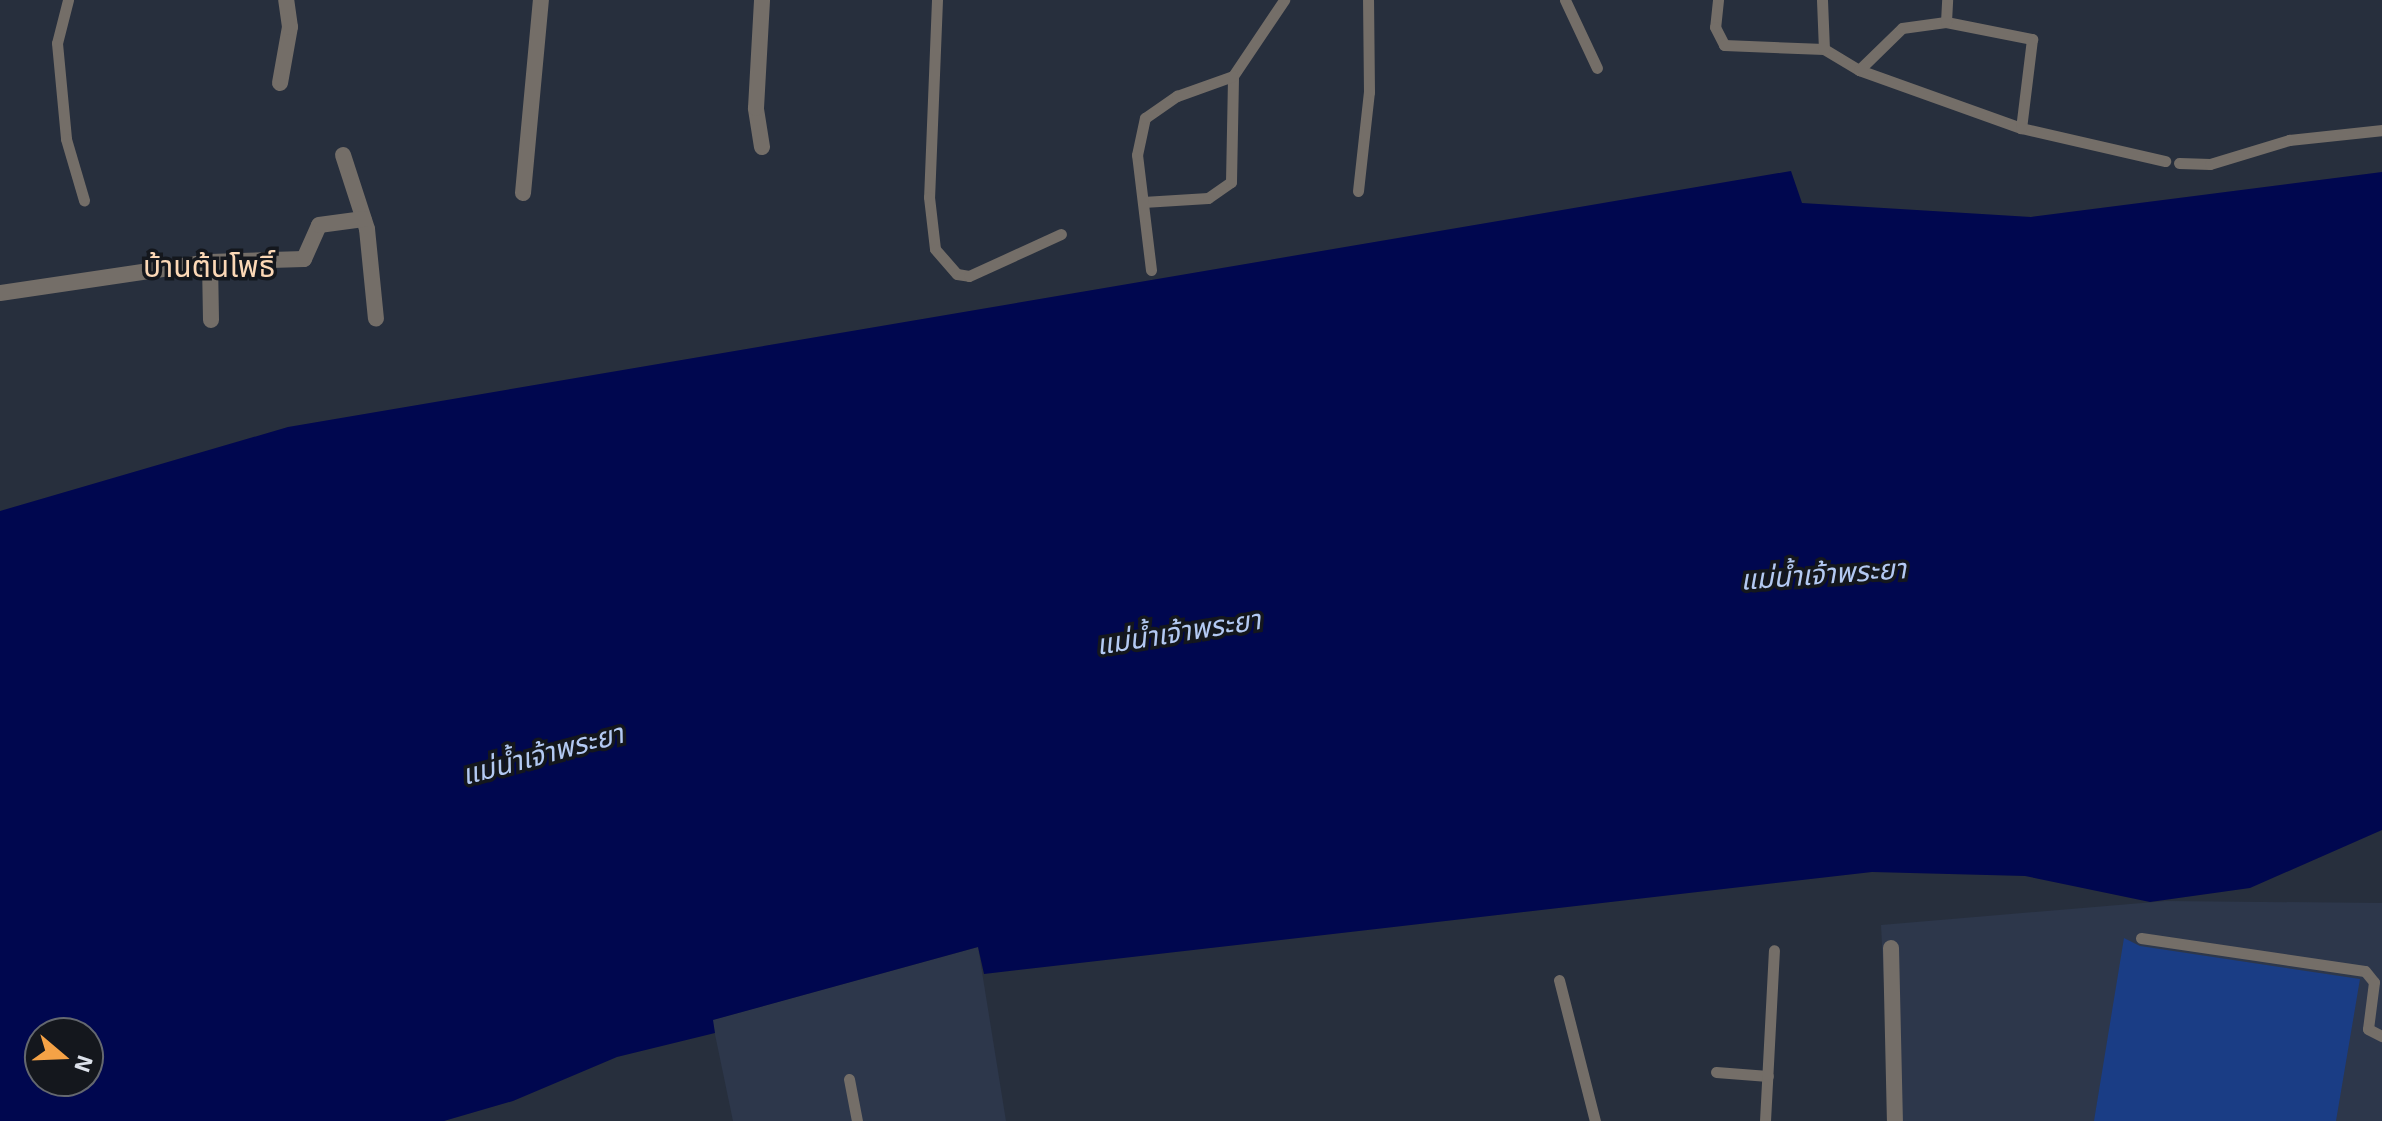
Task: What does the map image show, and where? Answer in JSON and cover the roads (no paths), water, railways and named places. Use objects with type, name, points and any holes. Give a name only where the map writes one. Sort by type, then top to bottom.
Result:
[{"type":"street","points":[[280,83],[290,27],[286,0]]},
{"type":"street","points":[[523,193],[541,0]]},
{"type":"street","points":[[762,0],[756,108],[762,147]]},
{"type":"street","points":[[343,155],[364,219],[376,319]]},
{"type":"street","points":[[0,293],[210,262],[304,259],[319,225],[364,219]]},
{"type":"street","points":[[210,262],[211,320]]},
{"type":"street","points":[[1891,948],[1895,1121]]},
{"type":"lane","points":[[68,0],[57,43],[66,139],[84,200]]},
{"type":"lane","points":[[937,0],[929,197],[935,249],[957,274],[969,276],[1061,234]]},
{"type":"lane","points":[[1151,270],[1137,155],[1145,118],[1177,96],[1233,76],[1259,42],[1284,0]]},
{"type":"lane","points":[[1358,191],[1370,77],[1368,0]]},
{"type":"lane","points":[[1565,0],[1597,68]]},
{"type":"lane","points":[[1718,0],[1715,27],[1724,45],[1824,49],[1859,70],[2021,128],[2165,161]]},
{"type":"lane","points":[[1822,0],[1824,49]]},
{"type":"lane","points":[[1946,22],[1947,0]]},
{"type":"lane","points":[[1859,70],[1902,28],[1946,22],[2032,39],[2021,128]]},
{"type":"lane","points":[[1143,202],[1208,198],[1231,182],[1233,76]]},
{"type":"lane","points":[[2179,163],[2210,164],[2289,140],[2382,130]]},
{"type":"lane","points":[[2141,938],[2365,971],[2374,982],[2368,1029],[2382,1036]]},
{"type":"lane","points":[[1765,1121],[1774,950]]},
{"type":"lane","points":[[1559,980],[1595,1121]]},
{"type":"lane","points":[[1716,1072],[1768,1076]]},
{"type":"lane","points":[[849,1079],[857,1121]]},
{"type":"water","name":"แม่น้ำเจ้าพระยา","points":[[1791,171],[1802,203],[2031,217],[2382,172],[2382,830],[2250,888],[2150,902],[2025,876],[1872,872],[984,974],[978,947],[713,1020],[715,1033],[617,1057],[513,1101],[444,1121],[0,1121],[0,511],[288,427]]},
{"type":"district","name":"บ้านต้นโพธิ์","points":[[209,265]]}]
